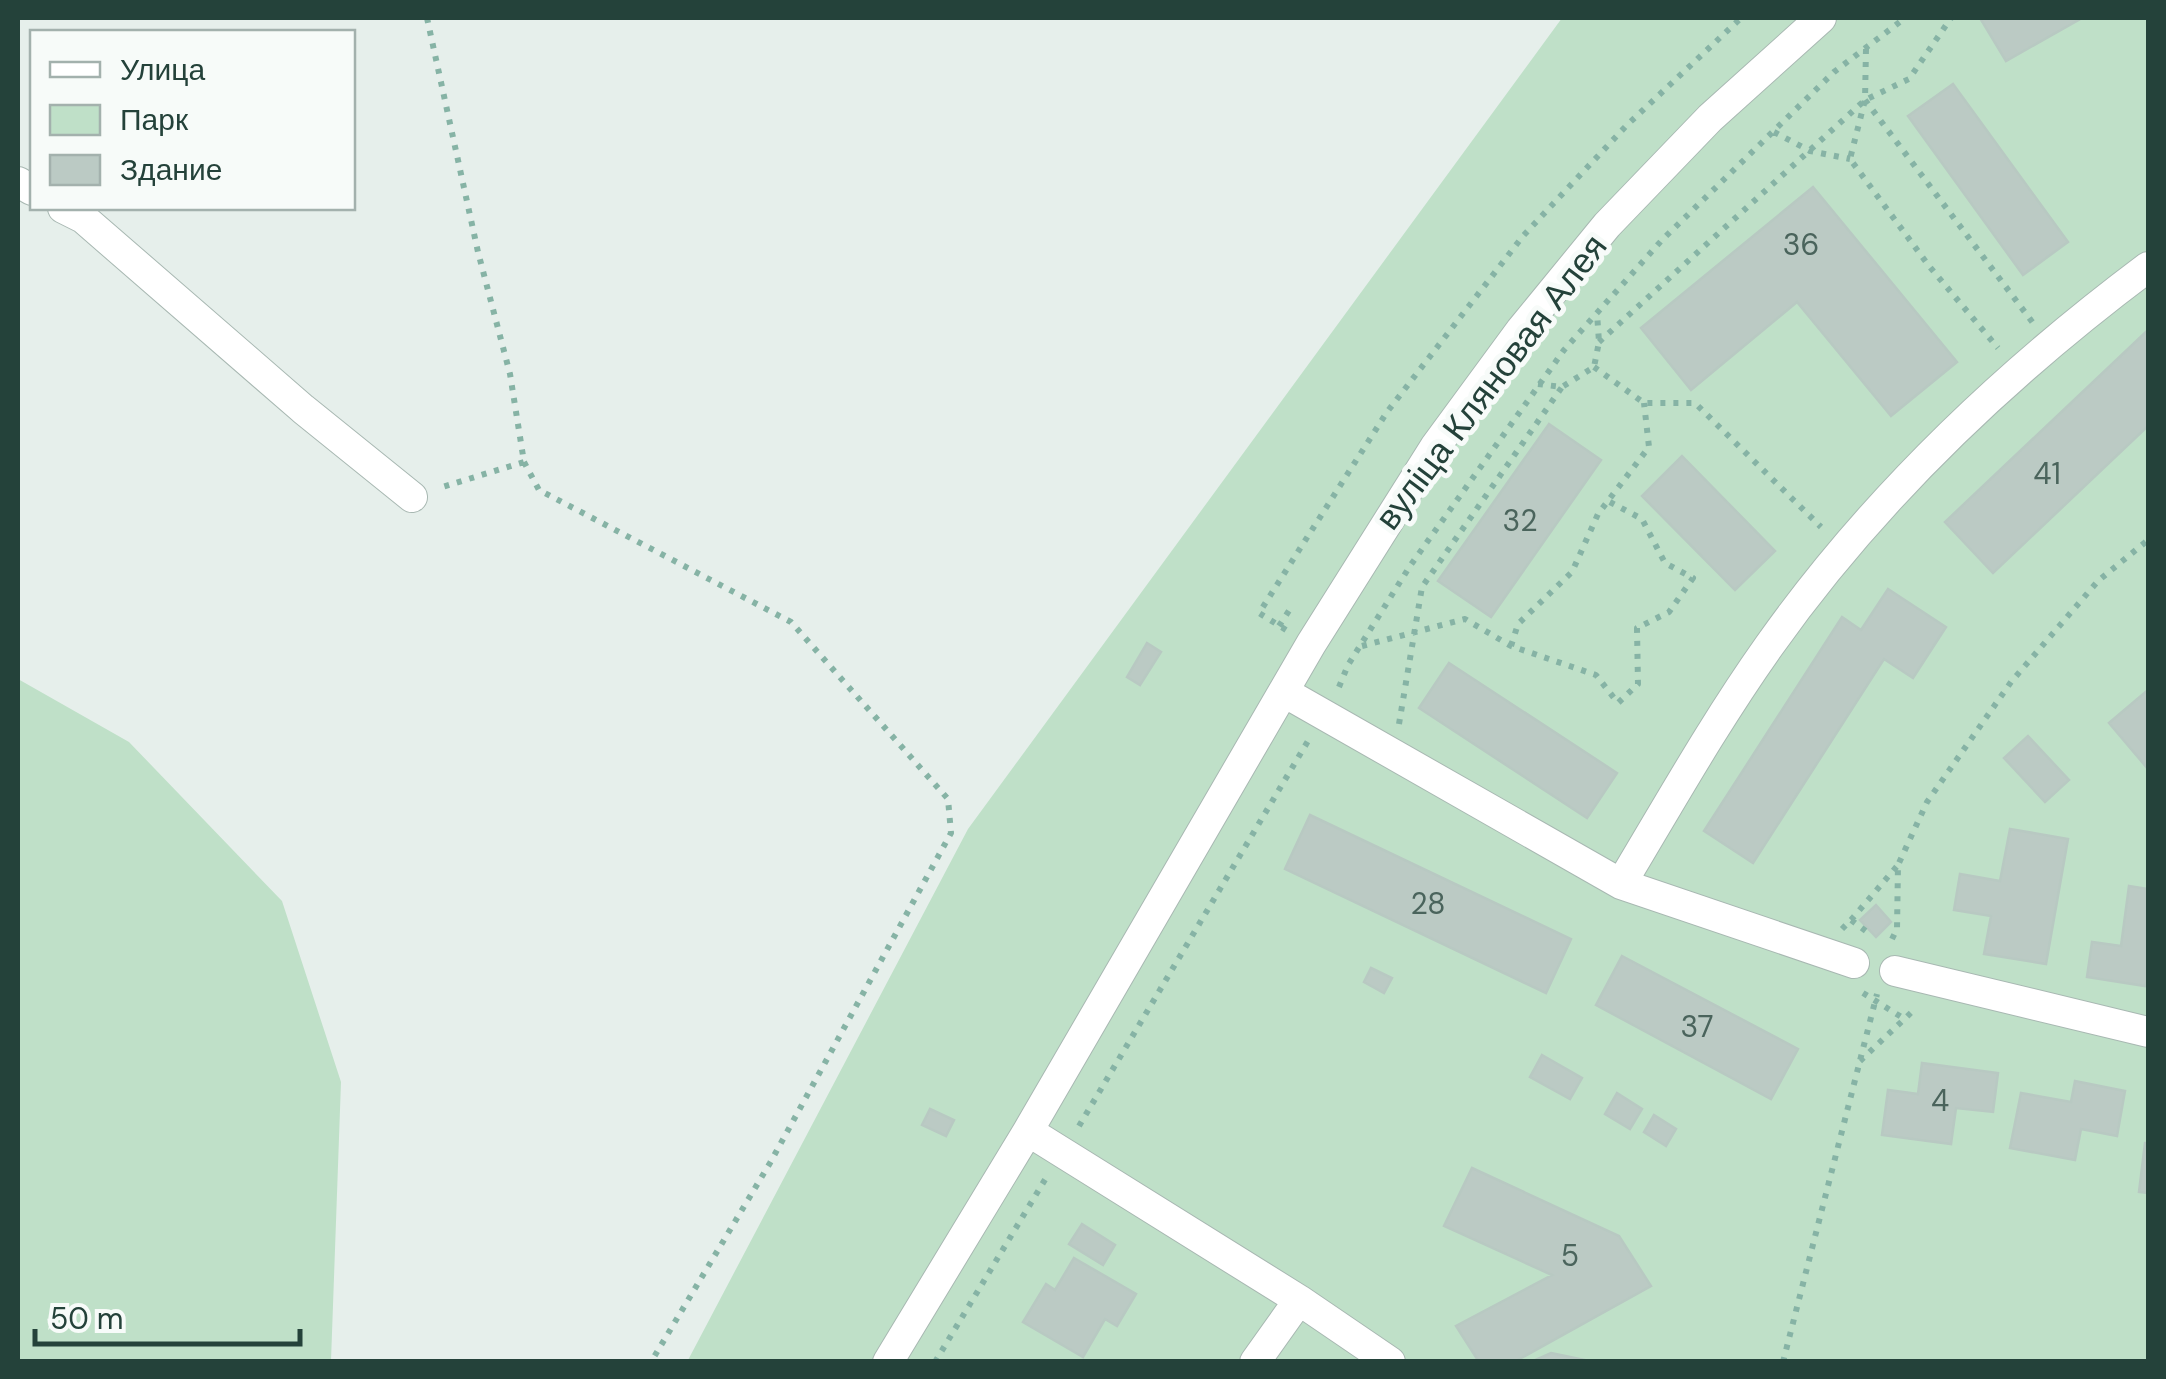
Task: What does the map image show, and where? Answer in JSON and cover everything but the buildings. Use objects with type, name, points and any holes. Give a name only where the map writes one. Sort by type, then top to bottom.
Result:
[{"type":"street","name":"вуліца Кляновая Алея","points":[[888,1362],[1381,528],[1435,447],[1520,330],[1608,226],[1710,118],[1821,18]]},
{"type":"street","points":[[68,210],[83,218],[303,409],[412,497]]},
{"type":"street","points":[[1621,884],[1769,646],[1850,540],[2010,378],[2148,266]]},
{"type":"street","points":[[1284,692],[1621,884],[1854,963]]},
{"type":"street","points":[[1887,968],[2148,1032]]},
{"type":"street","points":[[1028,1130],[1390,1362]]},
{"type":"street","points":[[1255,1362],[1298,1300]]},
{"type":"path","points":[[427,18],[478,252],[510,374],[524,462],[539,490],[791,622],[948,800],[951,833],[770,1163],[650,1362]]},
{"type":"path","points":[[1278,626],[1259,613],[1376,428],[1409,383],[1523,236],[1626,126],[1741,18]]},
{"type":"path","points":[[1336,697],[1348,665],[1410,566],[1538,384],[1597,312],[1662,240],[1834,72],[1905,18]]},
{"type":"path","points":[[1598,342],[1865,100],[1908,79],[1951,18]]},
{"type":"path","points":[[1850,159],[1865,100],[1866,48]]},
{"type":"path","points":[[1865,100],[2037,329]]},
{"type":"path","points":[[1774,132],[1810,151],[1850,159],[1929,266],[2005,357]]},
{"type":"path","points":[[1382,723],[1398,732],[1422,586],[1562,387],[1594,367],[1597,312]]},
{"type":"path","points":[[1594,367],[1644,403],[1694,403],[1830,536]]},
{"type":"path","points":[[1538,384],[1562,387]]},
{"type":"path","points":[[1511,646],[1518,624],[1572,572],[1598,514],[1649,448],[1644,403]]},
{"type":"path","points":[[412,497],[524,462]]},
{"type":"path","points":[[1361,646],[1465,620],[1511,646],[1596,674],[1618,703],[1638,684],[1637,628],[1669,612],[1693,578],[1665,563],[1642,519],[1608,501]]},
{"type":"path","points":[[1839,932],[1898,865],[1928,802],[2011,682],[2098,581],[2148,540]]},
{"type":"path","points":[[935,1362],[1313,734]]},
{"type":"path","points":[[1784,1362],[1897,930],[1898,865]]},
{"type":"path","points":[[1851,920],[1875,939]]},
{"type":"green space","points":[[1562,18],[2148,18],[2148,1361],[687,1362],[968,829]]},
{"type":"green space","points":[[18,679],[129,742],[282,901],[341,1082],[331,1361],[18,1361]]}]
